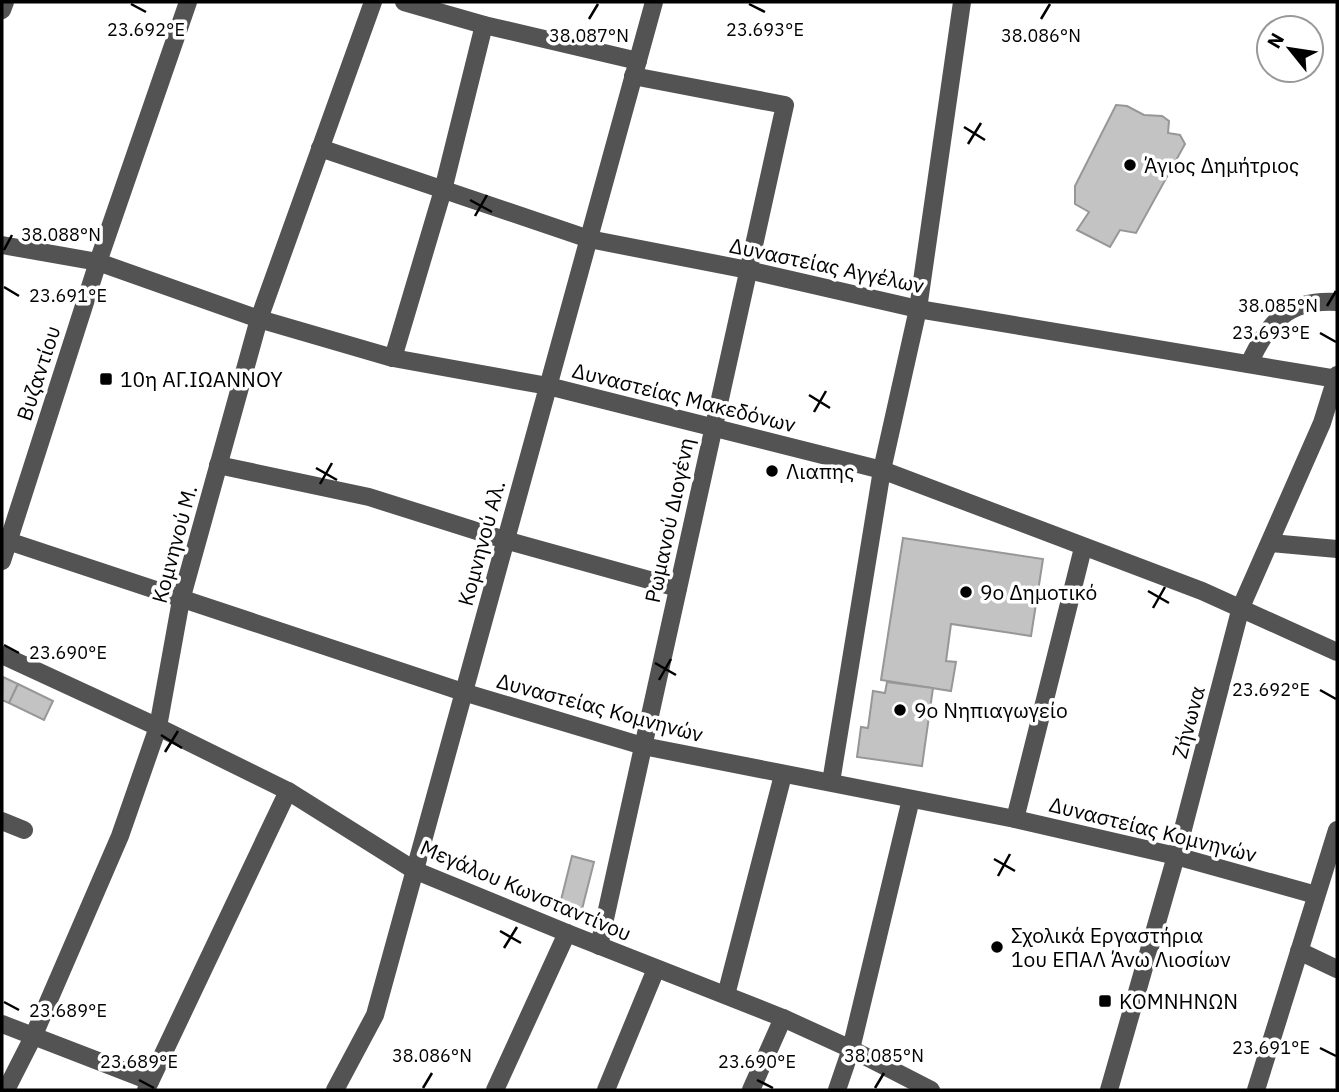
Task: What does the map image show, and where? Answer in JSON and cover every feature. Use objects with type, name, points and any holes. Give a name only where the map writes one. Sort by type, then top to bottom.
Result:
[{"type":"street","points":[[2,10],[5,2]]},
{"type":"street","name":"Βυζαντίου","points":[[2,561],[98,262],[188,2]]},
{"type":"street","name":"Κομνηνού Μ.","points":[[6,1090],[33,1037],[120,836],[158,727],[181,600],[259,319],[373,2]]},
{"type":"street","points":[[404,2],[635,68]]},
{"type":"street","name":"Κομνηνού Αλ.","points":[[335,1090],[375,1015],[654,2]]},
{"type":"street","points":[[831,782],[882,470],[918,309],[962,2]]},
{"type":"street","points":[[393,358],[443,190],[484,24]]},
{"type":"street","name":"Ρωμανού Διογένη","points":[[599,946],[785,105],[635,68]]},
{"type":"street","name":"Δυναστείας Αγγέλων","points":[[320,148],[589,239],[748,270],[918,309],[1337,377]]},
{"type":"street","name":"Δυναστείας Μακεδόνων","points":[[2,245],[98,262],[259,319],[393,358],[548,386],[882,470],[1241,607],[1337,652]]},
{"type":"street","points":[[1249,364],[1259,341],[1276,319],[1296,307],[1320,301],[1337,302]]},
{"type":"street","name":"Ζήνωνα","points":[[1109,1090],[1176,856],[1241,607],[1322,423],[1337,377]]},
{"type":"street","points":[[218,466],[369,497],[505,540],[678,588]]},
{"type":"street","name":"Δυναστείας Κομνηνών","points":[[8,541],[463,692],[643,746],[1015,819],[1176,856],[1316,895]]},
{"type":"street","points":[[1270,543],[1337,549]]},
{"type":"street","points":[[1015,819],[1083,548]]},
{"type":"street","name":"Μεγάλου Κωνσταντίνου","points":[[2,655],[288,791],[414,870],[783,1018],[930,1090]]},
{"type":"street","points":[[726,995],[783,775]]},
{"type":"street","points":[[2,1024],[148,1086],[288,791]]},
{"type":"street","points":[[837,1090],[851,1049],[911,799]]},
{"type":"street","points":[[2,821],[24,830]]},
{"type":"street","points":[[1256,1090],[1337,830]]},
{"type":"street","points":[[495,1090],[568,933]]},
{"type":"street","points":[[1299,951],[1337,969]]},
{"type":"street","points":[[606,1090],[656,969]]},
{"type":"street","points":[[751,1090],[783,1018]]},
{"type":"building","name":"Άγιος Δημήτριος","points":[[1116,105],[1127,106],[1144,115],[1162,116],[1169,121],[1168,133],[1180,135],[1185,144],[1136,233],[1120,230],[1110,247],[1077,230],[1089,212],[1075,204],[1075,186]]},
{"type":"building","name":"9ο Δημοτικό","points":[[903,538],[1043,559],[1031,636],[951,624],[946,661],[956,662],[951,691],[881,680]]},
{"type":"building","points":[[3,677],[18,684],[9,703],[2,700]]},
{"type":"building","name":"9ο Νηπιαγωγείο","points":[[887,682],[933,688],[922,766],[857,757],[861,727],[868,728],[873,691],[885,693]]},
{"type":"building","points":[[18,684],[53,701],[44,720],[9,703]]},
{"type":"building","points":[[572,856],[594,862],[580,917],[558,912]]},
{"type":"place","name":"Άγιος Δημήτριος","points":[[1130,165]]},
{"type":"place","name":"10η ΑΓ.ΙΩΑΝΝΟΥ","points":[[106,379]]},
{"type":"place","name":"Λιαπης","points":[[772,471]]},
{"type":"place","name":"9ο Δημοτικό","points":[[966,592]]},
{"type":"place","name":"9ο Νηπιαγωγείο","points":[[900,710]]},
{"type":"place","name":"Σχολικά Εργαστήρια 1ου ΕΠΑΛ Άνω Λιοσίων","points":[[997,947]]},
{"type":"place","name":"ΚΟΜΝΗΝΩΝ","points":[[1105,1001]]}]
